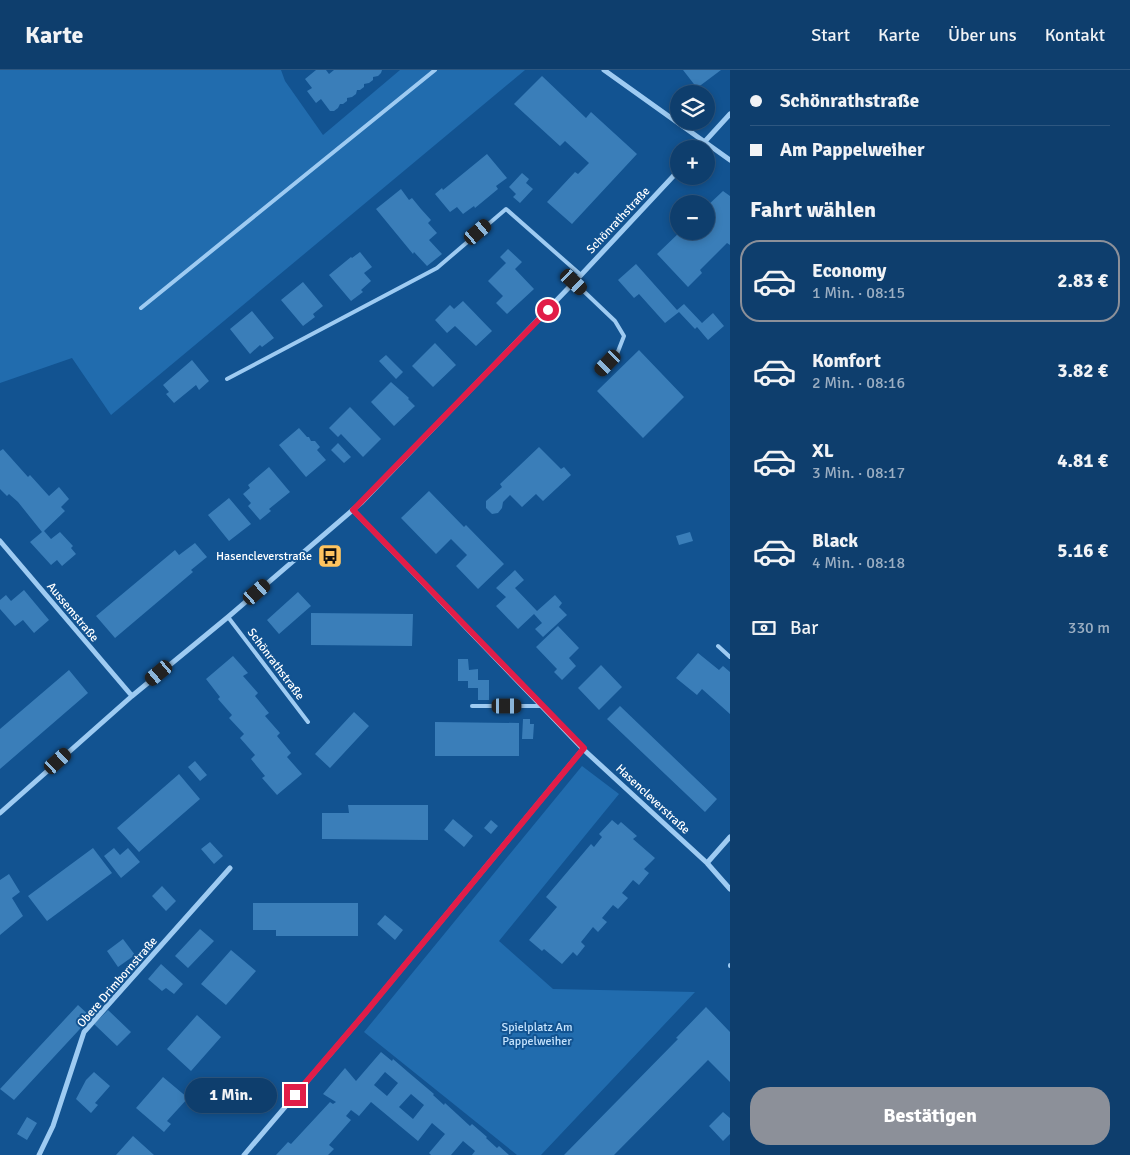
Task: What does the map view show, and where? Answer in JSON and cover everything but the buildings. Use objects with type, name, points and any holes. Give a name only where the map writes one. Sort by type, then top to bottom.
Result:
[{"type":"street","points":[[604,70],[702,140]]},
{"type":"street","points":[[707,140],[730,114]]},
{"type":"street","points":[[715,149],[730,160]]},
{"type":"street","name":"Schönrathstraße","points":[[0,813],[132,696],[353,510],[581,275],[670,180]]},
{"type":"street","name":"Hasencleverstraße","points":[[353,510],[542,706],[707,863],[730,889]]},
{"type":"street","name":"Aussemstraße","points":[[0,541],[132,696]]},
{"type":"street","points":[[244,1155],[366,1012],[584,748]]},
{"type":"street","points":[[707,863],[730,837]]},
{"type":"street","name":"Obere Drimbornstraße","points":[[40,1155],[53,1126],[84,1032],[230,868]]},
{"type":"lane","points":[[141,308],[435,70]]},
{"type":"lane","points":[[227,379],[436,268],[506,209],[581,275]]},
{"type":"lane","points":[[574,282],[615,321],[624,336],[617,354],[600,372]]},
{"type":"lane","name":"Schönrathstraße","points":[[228,617],[308,722]]},
{"type":"lane","points":[[718,646],[730,657]]},
{"type":"lane","points":[[472,706],[542,706]]},
{"type":"green space","points":[[0,70],[281,70],[285,81],[323,135],[400,70],[525,70],[111,415],[72,358],[0,383]]},
{"type":"green space","name":"Spielplatz Am Pappelweiher","points":[[582,766],[619,794],[499,941],[553,989],[695,992],[541,1155],[517,1155],[364,1032]]},
{"type":"place","name":"Hasencleverstraße","points":[[330,556]]},
{"type":"route","points":[[295,1095],[584,748],[353,510],[548,310]]}]
